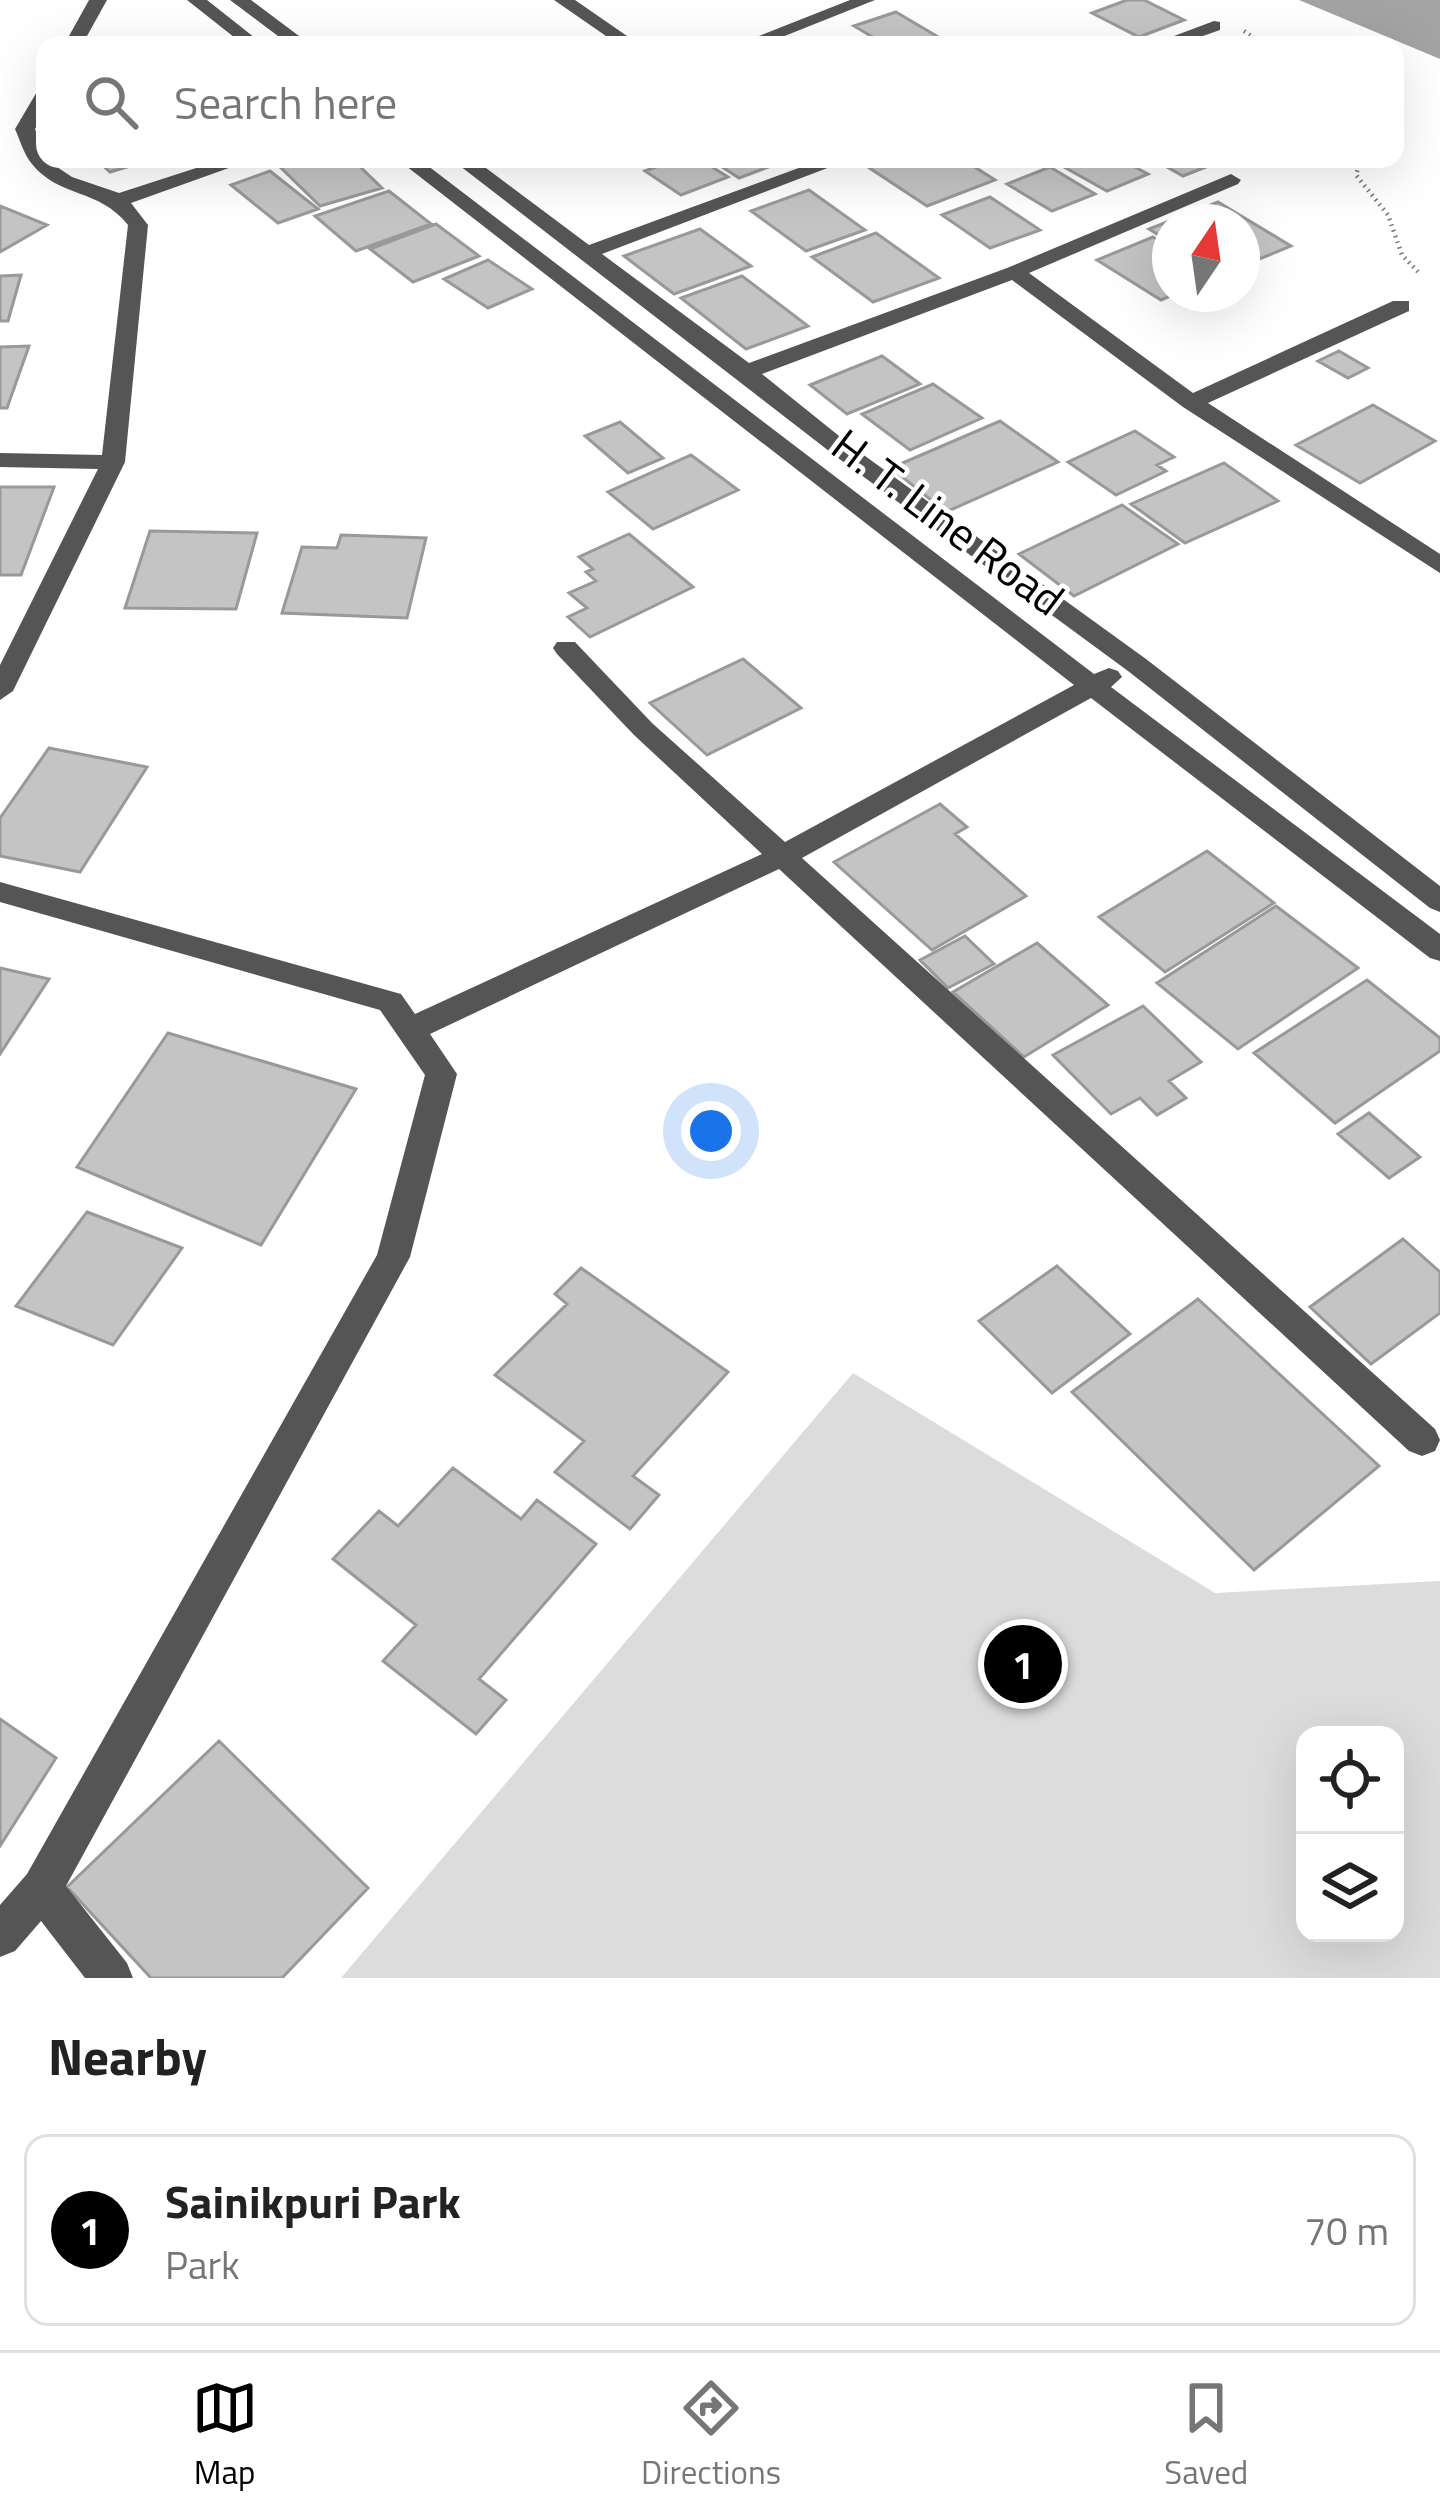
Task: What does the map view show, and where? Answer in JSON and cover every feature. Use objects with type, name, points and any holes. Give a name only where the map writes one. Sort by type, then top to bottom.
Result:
[{"type":"street","points":[[78,36],[98,0]]},
{"type":"street","points":[[196,0],[243,36]]},
{"type":"street","points":[[239,0],[289,36]]},
{"type":"street","points":[[563,0],[617,36]]},
{"type":"street","points":[[765,36],[837,4],[866,0]]},
{"type":"street","points":[[1185,36],[1214,26]]},
{"type":"street","points":[[36,110],[25,129],[36,154]]},
{"type":"street","points":[[0,691],[113,462],[138,225],[119,200],[65,181],[48,168]]},
{"type":"street","points":[[119,200],[217,168]]},
{"type":"street","name":"H. T. Line Road","points":[[419,168],[1440,950]]},
{"type":"street","name":"H. T. Line Road","points":[[473,168],[846,453],[1136,665],[1440,901]]},
{"type":"street","points":[[589,252],[807,168]]},
{"type":"street","points":[[746,372],[1014,272],[1231,180]]},
{"type":"street","points":[[1014,272],[1191,402],[1440,565]]},
{"type":"street","points":[[1191,402],[1401,306]]},
{"type":"street","points":[[0,460],[113,462]]},
{"type":"street","points":[[566,648],[643,729],[1422,1440]]},
{"type":"street","points":[[410,1030],[782,856],[1136,665]]},
{"type":"street","points":[[0,892],[390,1002],[441,1074],[394,1257],[42,1889],[0,1936]]},
{"type":"street","points":[[42,1889],[112,1978]]},
{"type":"path","points":[[1359,168],[1357,175],[1388,215],[1402,255],[1428,283]]},
{"type":"shaded area","points":[[1299,0],[1440,0],[1440,59],[1404,44],[1404,36],[1385,36]]},
{"type":"shaded area","points":[[853,1373],[1215,1593],[1440,1581],[1440,1978],[341,1978]]},
{"type":"building","points":[[1127,0],[1144,0],[1184,20],[1137,36],[1092,13]]},
{"type":"building","points":[[896,12],[937,36],[871,36],[854,26]]},
{"type":"building","points":[[281,168],[361,168],[382,188],[320,206]]},
{"type":"building","points":[[714,168],[728,177],[681,195],[645,171]]},
{"type":"building","points":[[724,168],[766,168],[739,178]]},
{"type":"building","points":[[870,168],[976,168],[995,180],[927,206]]},
{"type":"building","points":[[1052,168],[1095,194],[1052,211],[1007,184]]},
{"type":"building","points":[[1066,168],[1137,168],[1148,174],[1107,191]]},
{"type":"building","points":[[1169,168],[1203,168],[1183,176]]},
{"type":"building","points":[[270,171],[318,209],[278,223],[231,185]]},
{"type":"building","points":[[809,190],[865,230],[806,251],[751,211]]},
{"type":"building","points":[[389,191],[431,224],[356,251],[315,216]]},
{"type":"building","points":[[990,197],[1040,230],[990,248],[942,215]]},
{"type":"building","points":[[0,206],[47,225],[0,252]]},
{"type":"building","points":[[436,224],[479,256],[413,282],[370,249]]},
{"type":"building","points":[[1260,227],[1291,246],[1260,259]]},
{"type":"building","points":[[700,229],[751,266],[674,294],[624,256]]},
{"type":"building","points":[[876,233],[939,278],[873,302],[812,257]]},
{"type":"building","points":[[1152,237],[1152,294],[1097,260]]},
{"type":"building","points":[[488,260],[532,289],[488,308],[444,279]]},
{"type":"building","points":[[21,275],[8,321],[0,321],[0,276]]},
{"type":"building","points":[[742,276],[808,326],[746,349],[681,298]]},
{"type":"building","points":[[29,346],[7,408],[0,408],[0,347]]},
{"type":"building","points":[[1339,351],[1368,368],[1348,378],[1318,361]]},
{"type":"building","points":[[882,356],[920,384],[847,414],[810,385]]},
{"type":"building","points":[[933,384],[982,418],[910,450],[862,414]]},
{"type":"building","points":[[1373,405],[1435,441],[1360,483],[1296,445]]},
{"type":"building","points":[[1000,421],[1058,462],[946,512],[891,468]]},
{"type":"building","points":[[620,422],[663,458],[628,473],[585,436]]},
{"type":"building","points":[[1135,431],[1174,457],[1157,465],[1166,471],[1116,495],[1068,462]]},
{"type":"building","points":[[691,455],[738,490],[653,529],[608,492]]},
{"type":"building","points":[[1224,463],[1278,501],[1185,543],[1131,504]]},
{"type":"building","points":[[0,487],[54,487],[21,575],[0,575]]},
{"type":"building","points":[[1122,505],[1178,544],[1074,596],[1019,554]]},
{"type":"building","points":[[150,531],[257,533],[236,609],[125,608]]},
{"type":"building","points":[[629,534],[693,587],[590,637],[568,617],[587,608],[569,593],[596,581],[586,572],[593,569],[579,557]]},
{"type":"building","points":[[341,535],[426,538],[407,618],[282,613],[302,547],[337,548]]},
{"type":"building","points":[[743,659],[801,708],[707,755],[650,703]]},
{"type":"building","points":[[49,748],[147,767],[80,872],[0,856],[0,818]]},
{"type":"building","points":[[940,804],[967,827],[955,834],[1026,896],[932,950],[834,862]]},
{"type":"building","points":[[1207,851],[1274,903],[1165,972],[1099,917]]},
{"type":"building","points":[[1276,906],[1358,968],[1238,1049],[1157,983]]},
{"type":"building","points":[[965,936],[994,964],[948,988],[920,960]]},
{"type":"building","points":[[1037,943],[1108,1005],[1024,1057],[953,992]]},
{"type":"building","points":[[0,968],[49,979],[0,1054]]},
{"type":"building","points":[[1367,980],[1440,1038],[1440,1051],[1335,1123],[1254,1053]]},
{"type":"building","points":[[1143,1006],[1201,1062],[1169,1081],[1186,1098],[1157,1115],[1140,1098],[1111,1114],[1053,1055]]},
{"type":"building","points":[[168,1033],[356,1089],[261,1245],[77,1167]]},
{"type":"building","points":[[1369,1113],[1420,1157],[1389,1178],[1338,1134]]},
{"type":"building","points":[[87,1212],[182,1248],[113,1345],[16,1306]]},
{"type":"building","points":[[1403,1239],[1440,1272],[1440,1313],[1371,1364],[1310,1307]]},
{"type":"building","points":[[1057,1266],[1130,1334],[1052,1393],[979,1321]]},
{"type":"building","points":[[581,1268],[728,1372],[633,1476],[659,1495],[630,1529],[555,1472],[584,1441],[495,1375],[567,1304],[555,1294]]},
{"type":"building","points":[[1198,1299],[1379,1466],[1254,1570],[1072,1392]]},
{"type":"building","points":[[453,1468],[521,1519],[537,1500],[596,1544],[479,1679],[506,1700],[476,1734],[383,1661],[416,1625],[333,1559],[379,1511],[398,1526]]},
{"type":"building","points":[[0,1719],[56,1758],[0,1846]]},
{"type":"building","points":[[219,1741],[368,1888],[282,1978],[151,1978],[67,1887]]},
{"type":"place","name":"Sainikpuri Park","points":[[1023,1664]]}]
